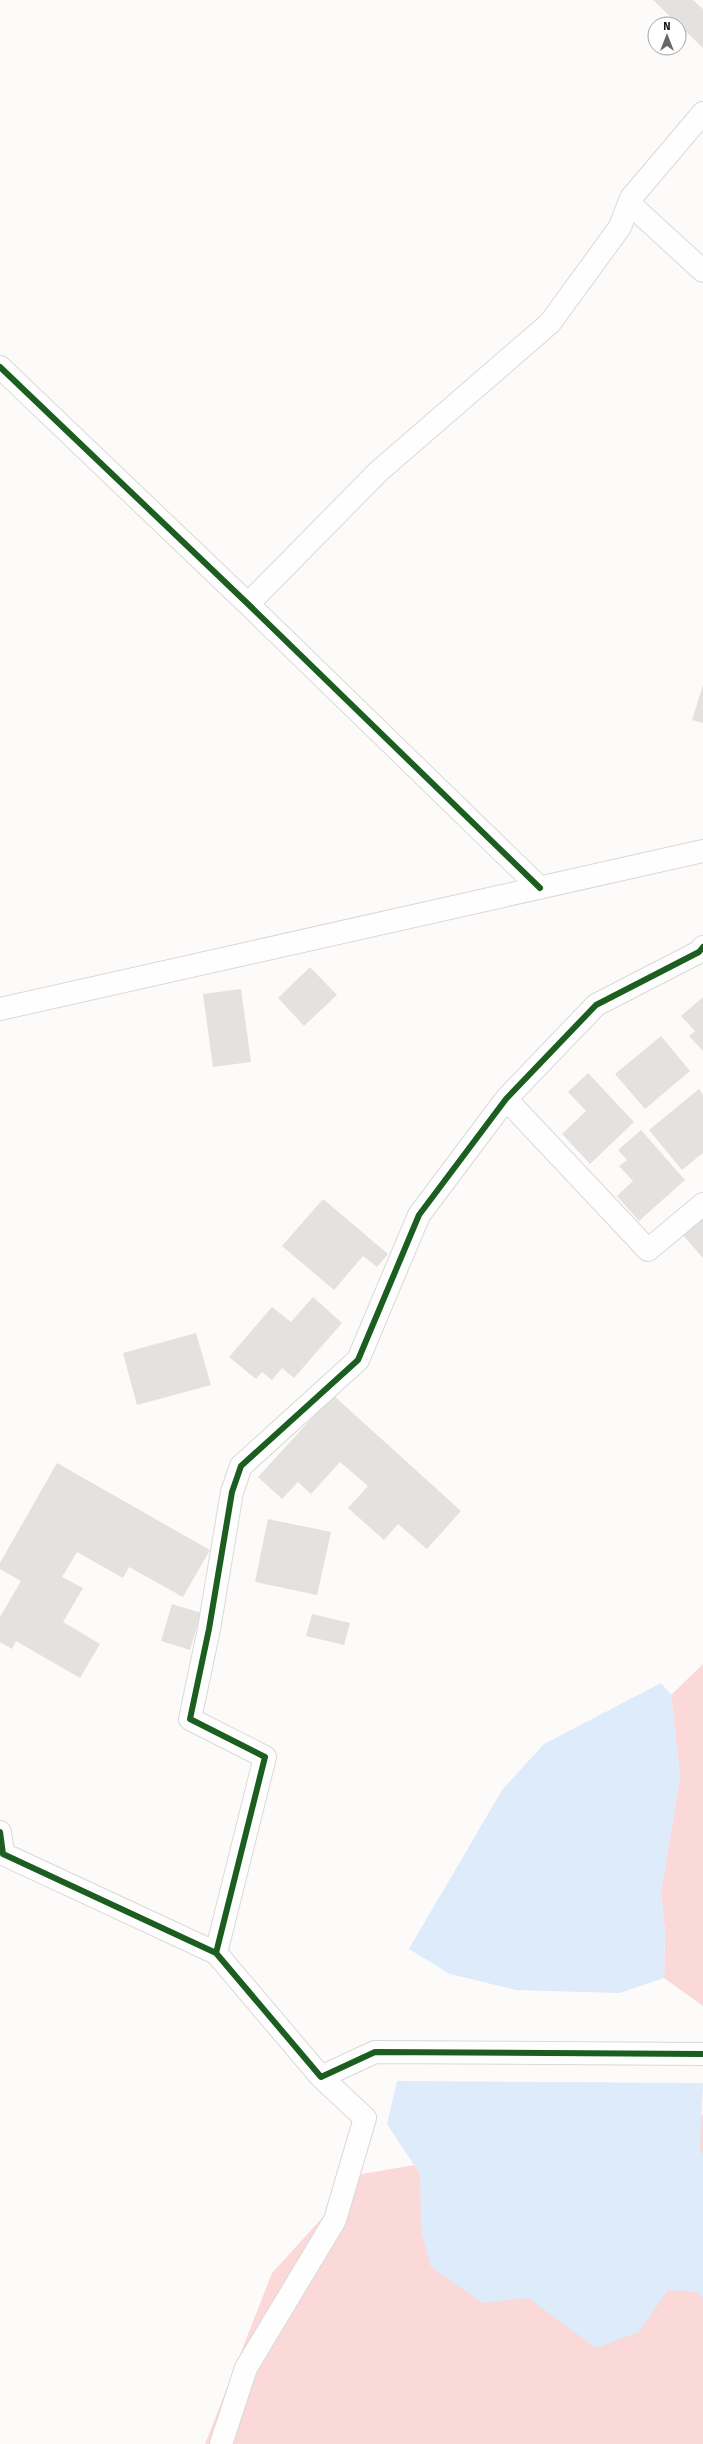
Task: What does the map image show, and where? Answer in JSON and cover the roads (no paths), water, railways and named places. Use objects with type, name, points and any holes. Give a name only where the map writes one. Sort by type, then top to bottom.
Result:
[{"type":"street","points":[[248,604],[379,471],[550,323],[620,228],[631,198],[703,113]]},
{"type":"street","points":[[630,204],[703,271]]},
{"type":"street","points":[[0,367],[248,604],[540,888]]},
{"type":"street","points":[[0,1009],[703,851]]},
{"type":"street","points":[[216,1953],[265,1757],[190,1719],[209,1629],[232,1492],[241,1466],[358,1360],[419,1215],[506,1099],[596,1005],[699,952],[703,947]]},
{"type":"street","points":[[506,1099],[648,1250],[703,1204]]},
{"type":"street","points":[[0,1832],[3,1854],[216,1953],[321,2077],[365,2118],[335,2220],[246,2368],[221,2444]]},
{"type":"street","points":[[321,2077],[375,2052],[703,2054]]},
{"type":"water","points":[[661,1683],[671,1695],[680,1777],[661,1892],[665,1933],[664,1978],[620,1993],[516,1990],[450,1974],[409,1949],[502,1790],[544,1744]]},
{"type":"water","points":[[397,2081],[703,2083],[700,2149],[703,2155],[703,2298],[697,2292],[668,2290],[639,2332],[596,2348],[528,2298],[482,2303],[431,2267],[421,2231],[420,2174],[387,2124]]}]
